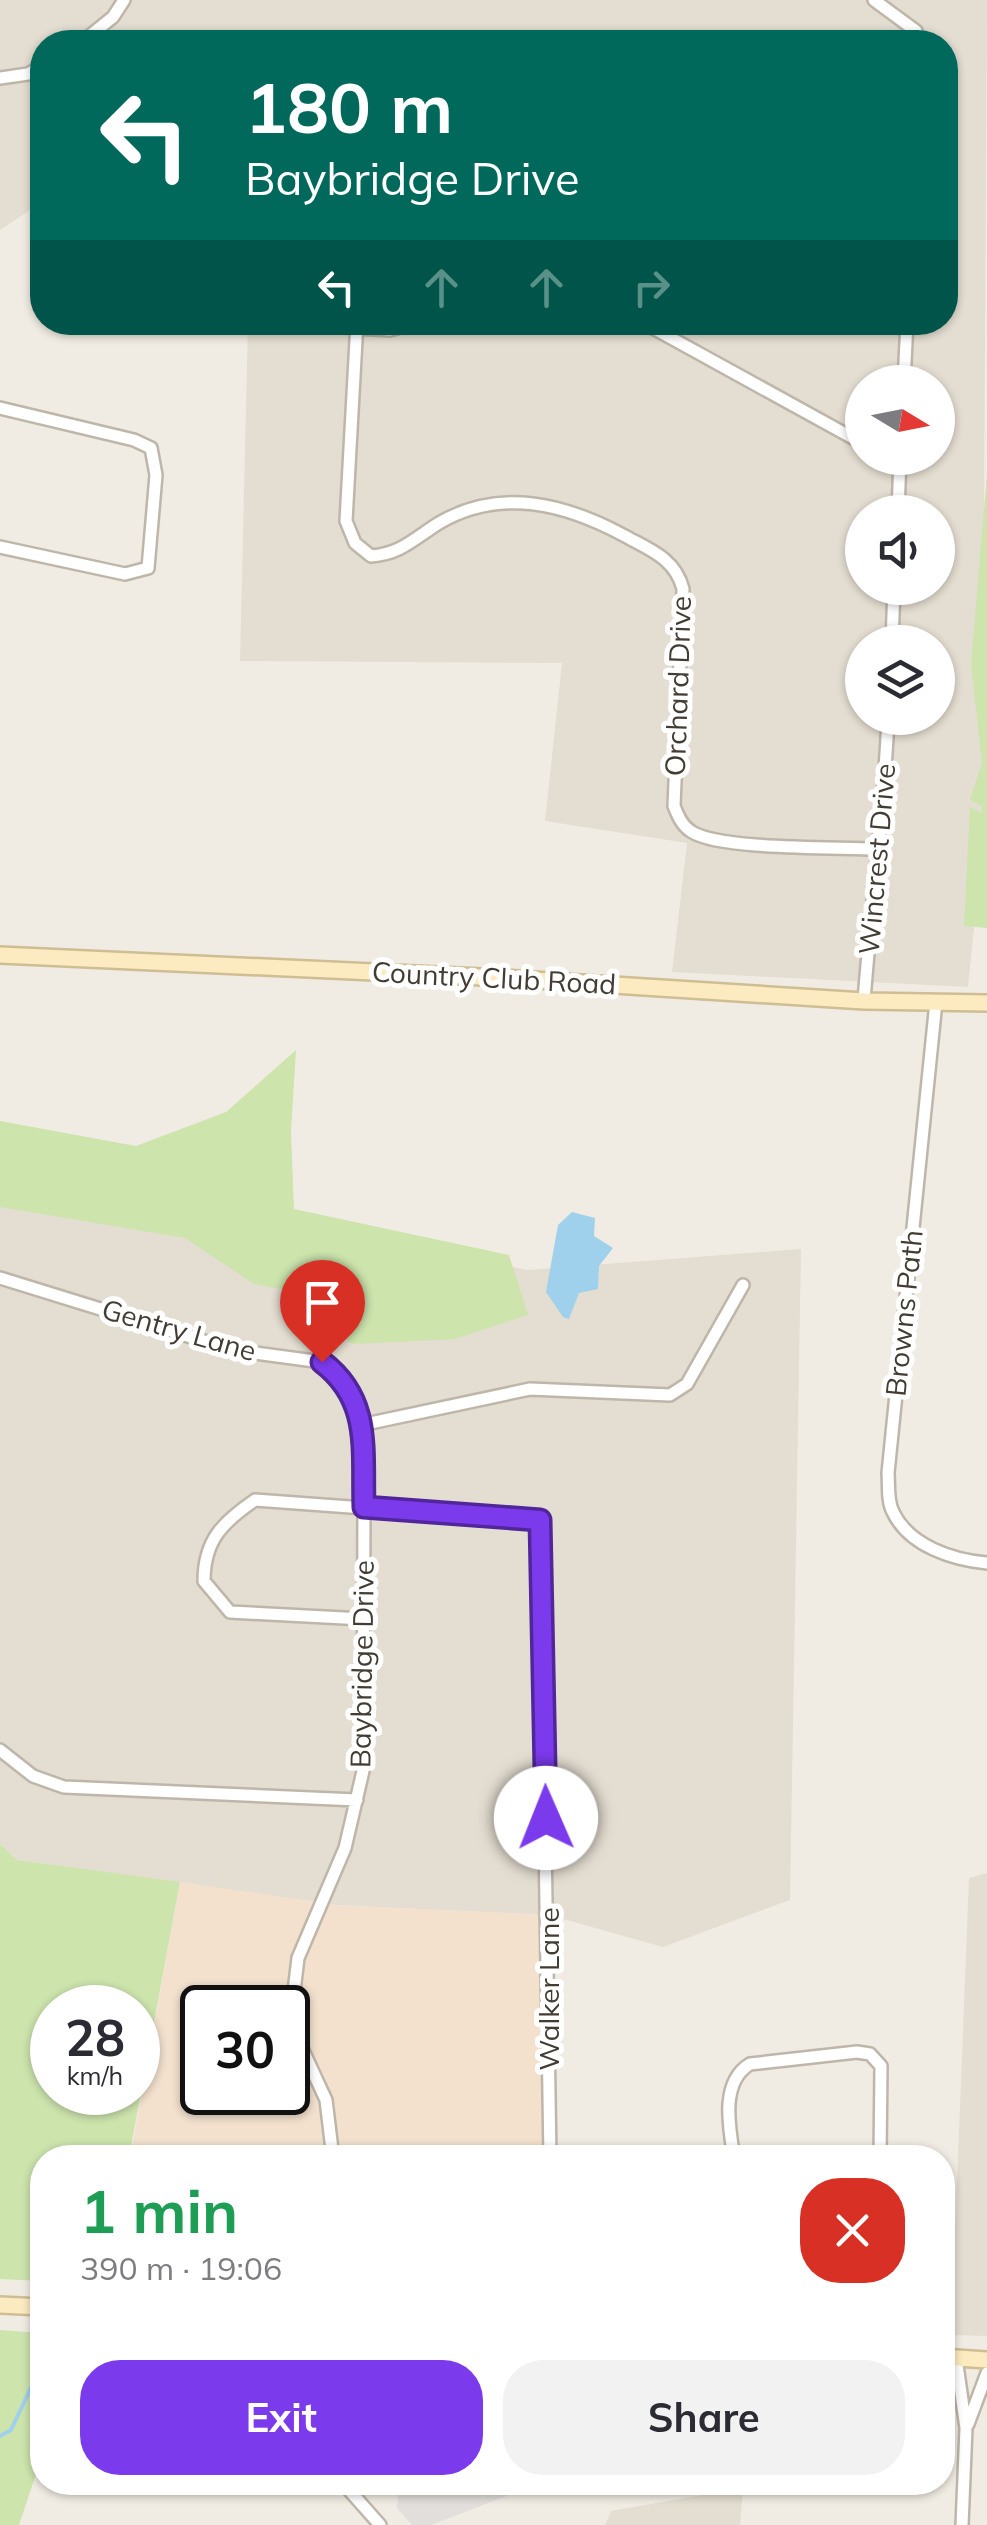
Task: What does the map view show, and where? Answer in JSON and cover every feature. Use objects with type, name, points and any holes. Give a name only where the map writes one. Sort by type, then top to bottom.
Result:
[{"type":"street","points":[[96,30],[124,0]]},
{"type":"street","points":[[874,0],[916,30]]},
{"type":"street","points":[[0,78],[30,69]]},
{"type":"street","name":"Orchard Drive","points":[[356,335],[346,521],[355,544],[371,556],[392,554],[468,510],[509,501],[552,504],[585,515],[663,557],[678,569],[683,589],[674,806],[682,824],[695,834],[769,845],[874,849]]},
{"type":"street","points":[[666,335],[845,434]]},
{"type":"street","points":[[905,365],[906,335]]},
{"type":"street","points":[[0,408],[134,440],[151,448],[156,475],[148,568],[125,574],[0,548]]},
{"type":"street","name":"Wincrest Drive","points":[[864,1001],[874,849],[884,819],[887,735]]},
{"type":"street","name":"Country Club Road","points":[[0,955],[504,978],[864,1001],[987,1003]]},
{"type":"street","name":"Browns Path","points":[[936,1002],[888,1473],[890,1508],[902,1527],[952,1560],[987,1563]]},
{"type":"street","name":"Gentry Lane","points":[[0,1278],[234,1350],[322,1362],[354,1395],[361,1425],[364,1507]]},
{"type":"street","points":[[361,1425],[530,1389],[670,1395],[687,1384],[744,1285]]},
{"type":"street","points":[[363,1619],[230,1612],[204,1581],[204,1553],[225,1520],[256,1500],[364,1507]]},
{"type":"street","name":"Walker Lane","points":[[364,1507],[540,1520],[550,2145]]},
{"type":"street","name":"Baybridge Drive","points":[[331,2145],[326,2100],[301,2046],[292,2008],[293,1983],[298,1958],[345,1848],[363,1771],[364,1507]]},
{"type":"street","points":[[0,1750],[34,1776],[64,1787],[358,1800]]},
{"type":"street","points":[[733,2145],[730,2088],[739,2070],[750,2064],[858,2052],[877,2058],[882,2066],[880,2145]]},
{"type":"street","points":[[0,2305],[30,2306]]},
{"type":"street","points":[[955,2358],[987,2360]]},
{"type":"street","points":[[966,2428],[987,2373]]},
{"type":"street","points":[[955,2383],[966,2428],[962,2525]]},
{"type":"street","points":[[353,2495],[380,2525]]},
{"type":"shaded area","points":[[0,0],[987,0],[982,850],[968,987],[672,972],[687,843],[545,821],[562,663],[240,661],[248,335],[958,335],[958,30],[30,30],[30,210],[0,230]]},
{"type":"shaded area","points":[[0,1190],[267,1221],[528,1270],[801,1249],[790,1900],[663,1947],[549,1915],[337,1905],[17,1860],[0,1844]]},
{"type":"shaded area","points":[[987,1873],[987,2336],[955,2335],[955,2233],[969,1878]]},
{"type":"shaded area","points":[[180,1882],[337,1905],[549,1915],[547,2145],[132,2145],[138,2115],[160,2115],[160,1992]]},
{"type":"shaded area","points":[[398,2495],[509,2495],[431,2525],[412,2525],[397,2508]]},
{"type":"shaded area","points":[[703,2495],[742,2495],[740,2525],[605,2525],[611,2511]]},
{"type":"green space","points":[[987,474],[987,928],[964,926],[970,807],[982,813],[982,806],[970,800],[982,763],[971,664]]},
{"type":"green space","points":[[296,1050],[291,1131],[294,1209],[509,1255],[528,1315],[455,1339],[352,1344],[336,1329],[329,1298],[254,1284],[185,1238],[0,1207],[0,1121],[136,1146],[226,1112]]},
{"type":"green space","points":[[0,1844],[17,1860],[180,1882],[160,1990],[160,1985],[30,1985],[30,2115],[137,2115],[131,2145],[30,2145],[30,2280],[0,2279]]},
{"type":"green space","points":[[0,2330],[30,2332],[30,2492],[19,2525],[0,2525]]},
{"type":"water","points":[[572,1212],[595,1218],[594,1236],[613,1248],[599,1266],[598,1289],[579,1293],[569,1319],[563,1317],[546,1292],[558,1225]]},
{"type":"waterway","points":[[0,2436],[11,2430],[30,2390]]},
{"type":"route","points":[[322,1362],[339,1375],[354,1395],[361,1425],[364,1507],[540,1520],[544,1563],[546,1818]]}]
